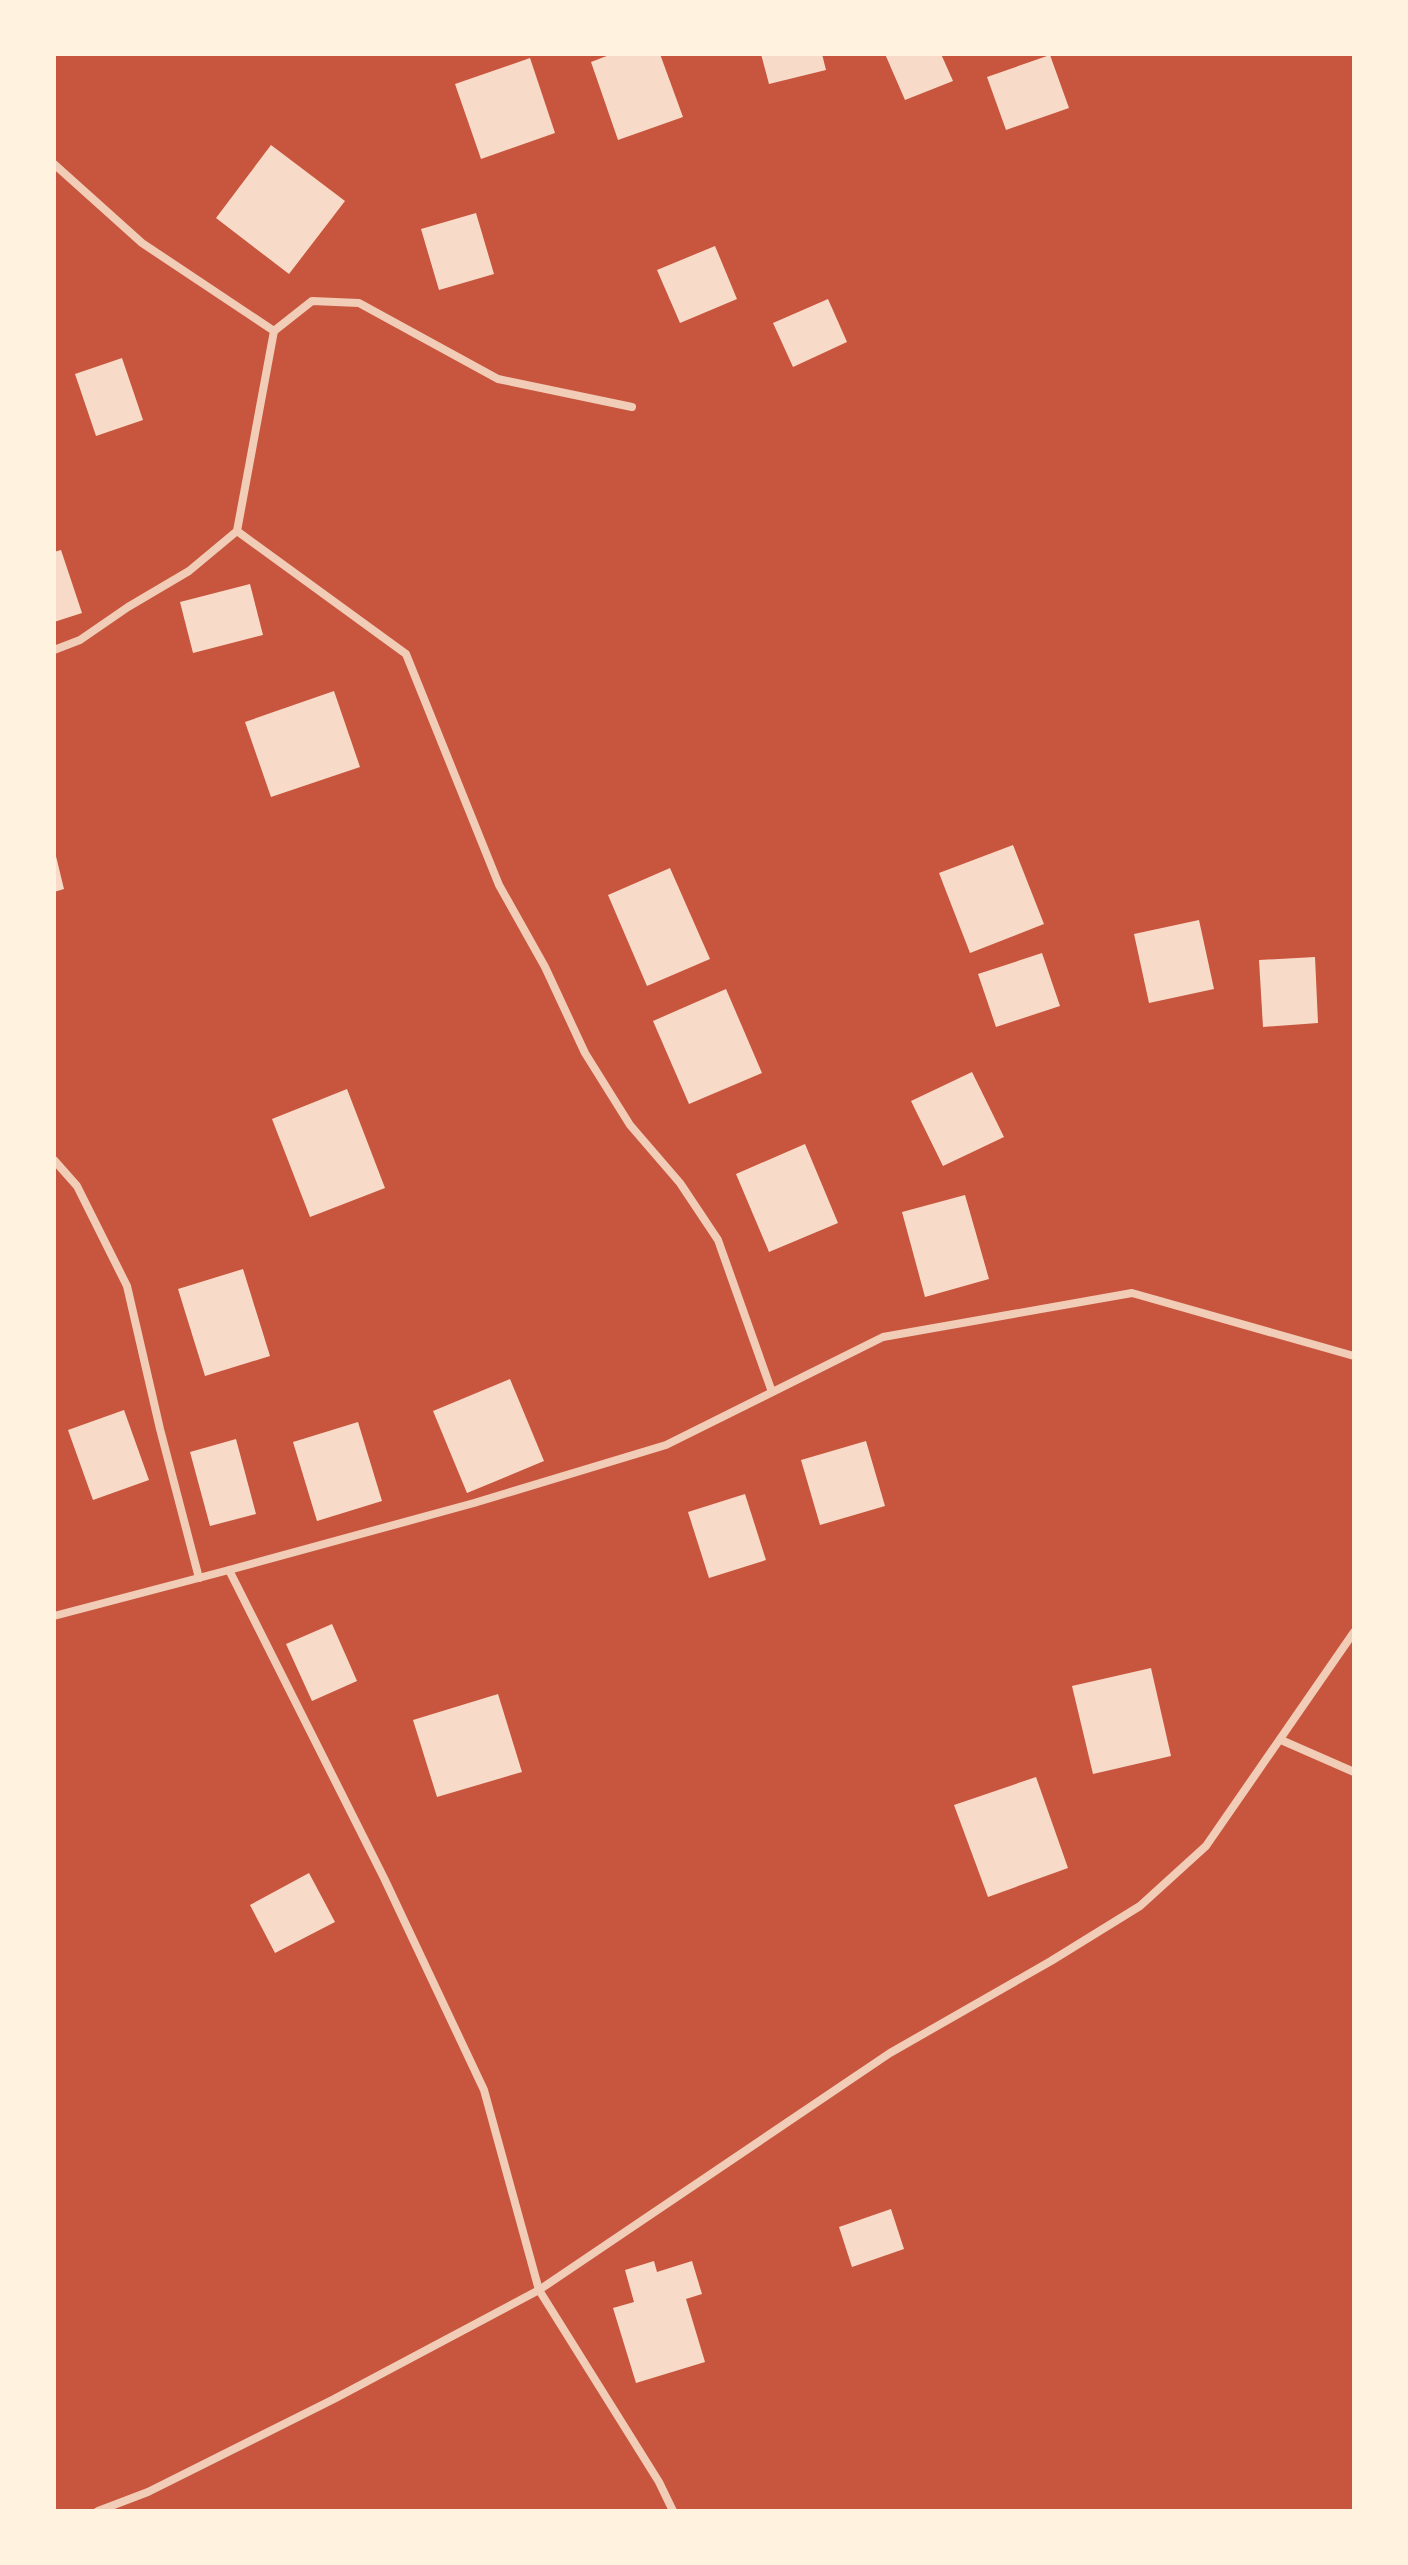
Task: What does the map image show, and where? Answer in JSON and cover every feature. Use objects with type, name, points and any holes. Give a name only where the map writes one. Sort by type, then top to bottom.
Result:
[{"type":"street","points":[[54,164],[142,243],[274,331]]},
{"type":"street","points":[[54,650],[80,640],[189,571],[237,531],[274,331],[312,301],[359,303],[498,379],[632,407]]},
{"type":"street","points":[[237,531],[406,654],[499,885],[545,967],[585,1053],[630,1125],[680,1183],[718,1240],[772,1392]]},
{"type":"street","points":[[54,1160],[77,1186],[127,1286],[199,1578]]},
{"type":"street","points":[[54,1616],[474,1503],[666,1445],[883,1337],[1132,1293],[1354,1356]]},
{"type":"street","points":[[229,1570],[384,1878],[484,2090],[539,2290],[659,2482],[673,2511]]},
{"type":"street","points":[[98,2511],[148,2492],[334,2399],[539,2290],[890,2053],[1140,1906],[1206,1846],[1354,1632]]},
{"type":"street","points":[[1281,1740],[1354,1772]]},
{"type":"building","points":[[612,54],[660,54],[683,117],[618,140],[591,62]]},
{"type":"building","points":[[761,54],[822,54],[826,70],[769,84]]},
{"type":"building","points":[[885,54],[941,54],[953,81],[905,100]]},
{"type":"building","points":[[1050,55],[1069,108],[1006,130],[987,77]]},
{"type":"building","points":[[530,58],[555,133],[481,159],[455,84]]},
{"type":"building","points":[[271,145],[345,201],[289,274],[216,218]]},
{"type":"building","points":[[476,213],[494,274],[439,290],[421,229]]},
{"type":"building","points":[[715,246],[737,299],[680,323],[657,270]]},
{"type":"building","points":[[828,299],[847,342],[793,367],[773,323]]},
{"type":"building","points":[[122,358],[143,420],[96,436],[75,374]]},
{"type":"building","points":[[61,550],[82,613],[54,622],[54,552]]},
{"type":"building","points":[[250,584],[263,635],[193,653],[180,602]]},
{"type":"building","points":[[334,691],[360,767],[271,797],[245,722]]},
{"type":"building","points":[[1013,845],[1044,924],[970,953],[939,873]]},
{"type":"building","points":[[54,848],[64,889],[54,892]]},
{"type":"building","points":[[670,868],[710,959],[647,986],[608,895]]},
{"type":"building","points":[[1199,920],[1214,989],[1149,1003],[1134,934]]},
{"type":"building","points":[[1042,953],[1060,1006],[996,1027],[978,974]]},
{"type":"building","points":[[1315,957],[1318,1023],[1263,1027],[1259,960]]},
{"type":"building","points":[[726,989],[762,1073],[689,1104],[653,1021]]},
{"type":"building","points":[[972,1072],[1004,1137],[943,1166],[911,1101]]},
{"type":"building","points":[[347,1089],[385,1188],[310,1217],[272,1119]]},
{"type":"building","points":[[805,1144],[838,1223],[769,1252],[736,1174]]},
{"type":"building","points":[[965,1195],[989,1279],[925,1297],[902,1212]]},
{"type":"building","points":[[243,1269],[270,1356],[205,1376],[178,1289]]},
{"type":"building","points":[[510,1379],[544,1461],[467,1493],[433,1411]]},
{"type":"building","points":[[124,1410],[149,1480],[93,1500],[68,1430]]},
{"type":"building","points":[[358,1422],[382,1501],[317,1521],[293,1442]]},
{"type":"building","points":[[236,1439],[256,1514],[210,1526],[190,1452]]},
{"type":"building","points":[[866,1441],[885,1506],[820,1525],[801,1460]]},
{"type":"building","points":[[745,1494],[766,1560],[709,1578],[688,1512]]},
{"type":"building","points":[[332,1624],[357,1681],[312,1701],[286,1644]]},
{"type":"building","points":[[1151,1668],[1171,1756],[1093,1774],[1072,1686]]},
{"type":"building","points":[[498,1694],[522,1772],[437,1797],[413,1720]]},
{"type":"building","points":[[1036,1777],[1068,1868],[988,1897],[954,1805]]},
{"type":"building","points":[[309,1873],[335,1922],[275,1953],[250,1905]]},
{"type":"building","points":[[891,2209],[904,2249],[852,2267],[839,2227]]},
{"type":"building","points":[[654,2261],[657,2272],[692,2261],[702,2294],[686,2299],[705,2362],[636,2383],[613,2308],[634,2302],[625,2270]]}]
